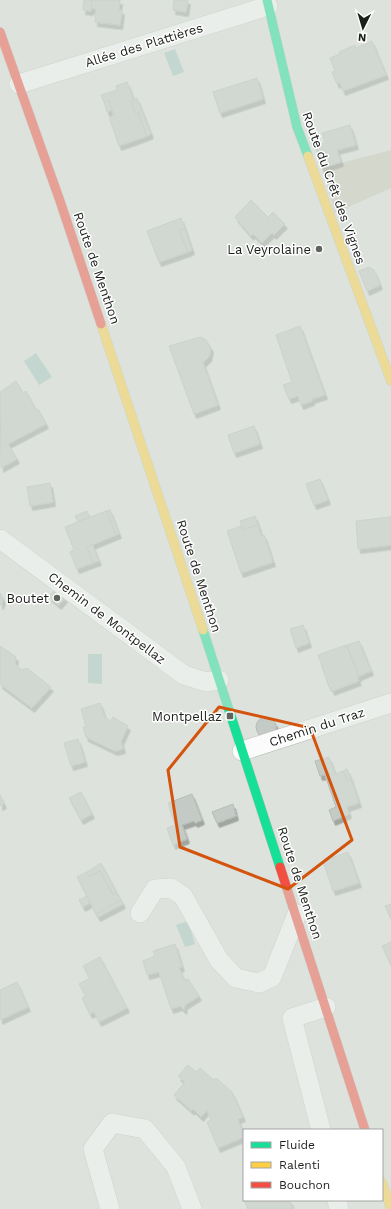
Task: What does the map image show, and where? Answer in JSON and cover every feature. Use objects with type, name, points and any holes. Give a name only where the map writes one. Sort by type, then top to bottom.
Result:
[{"type":"main road","name":"Route du Crêt des Vignes","points":[[268,3],[297,127],[391,381]]},
{"type":"main road","name":"Route de Menthon","points":[[0,32],[195,603],[366,1129]]},
{"type":"main road","points":[[383,1185],[391,1209]]},
{"type":"street","name":"Allée des Plattières","points":[[19,84],[268,3]]},
{"type":"street","name":"Chemin de Montpellaz","points":[[0,539],[184,675],[206,682],[219,680]]},
{"type":"street","name":"Chemin du Traz","points":[[242,751],[391,703]]},
{"type":"street","points":[[140,913],[155,889],[171,888],[183,896],[219,960],[236,978],[259,983],[272,977],[297,914]]},
{"type":"street","points":[[321,1129],[292,1018],[326,1007]]},
{"type":"street","points":[[110,1209],[93,1148],[112,1122],[145,1129],[176,1167],[192,1209]]},
{"type":"highlighted area","points":[[219,707],[310,728],[352,840],[288,889],[180,847],[168,770]]},
{"type":"shaded area","points":[[391,150],[391,188],[335,213],[322,168]]},
{"type":"water","points":[[175,49],[184,72],[173,76],[164,53]]},
{"type":"water","points":[[36,353],[52,377],[39,385],[24,361]]},
{"type":"water","points":[[88,654],[102,654],[102,684],[88,683]]},
{"type":"water","points":[[188,921],[195,944],[185,947],[176,925]]},
{"type":"building","points":[[84,0],[92,0],[91,11],[83,10]]},
{"type":"building","points":[[92,0],[120,0],[119,10],[122,10],[120,25],[95,22],[96,9],[91,8]]},
{"type":"building","points":[[174,0],[188,0],[186,12],[173,10]]},
{"type":"building","points":[[372,41],[386,75],[343,91],[340,83],[337,84],[332,72],[335,71],[330,58],[355,45],[356,48]]},
{"type":"building","points":[[257,78],[263,99],[220,113],[213,92]]},
{"type":"building","points":[[127,82],[134,100],[131,101],[136,114],[138,113],[147,136],[119,146],[109,117],[114,116],[109,100],[104,102],[101,95],[117,90],[116,86]]},
{"type":"building","points":[[137,98],[142,111],[136,114],[131,101]]},
{"type":"building","points":[[109,100],[112,110],[107,112],[104,102]]},
{"type":"building","points":[[142,111],[151,134],[147,136],[138,113]]},
{"type":"building","points":[[350,125],[356,145],[337,150],[341,162],[322,168],[315,146],[325,143],[322,133]]},
{"type":"building","points":[[251,200],[268,217],[273,212],[285,224],[274,235],[272,233],[262,243],[253,234],[251,236],[235,217]]},
{"type":"building","points":[[181,218],[185,229],[179,230],[188,252],[159,262],[147,231]]},
{"type":"building","points":[[185,229],[192,250],[188,252],[179,230]]},
{"type":"building","points":[[369,267],[374,270],[380,285],[367,291],[359,271]]},
{"type":"building","points":[[300,326],[325,395],[312,399],[312,401],[301,405],[298,396],[289,399],[283,385],[292,382],[276,335]]},
{"type":"building","points":[[200,337],[206,340],[211,348],[209,357],[203,363],[218,405],[194,414],[169,346]]},
{"type":"building","points":[[16,381],[23,393],[26,391],[36,410],[38,409],[46,424],[8,444],[17,459],[1,468],[0,392]]},
{"type":"building","points":[[254,426],[260,444],[234,453],[228,435]]},
{"type":"building","points":[[320,479],[328,500],[314,505],[306,484]]},
{"type":"building","points":[[50,483],[53,502],[30,506],[27,487]]},
{"type":"building","points":[[110,510],[119,534],[116,535],[106,511]]},
{"type":"building","points":[[87,511],[90,518],[78,522],[75,516]]},
{"type":"building","points":[[106,511],[116,535],[87,547],[93,563],[77,569],[70,552],[74,550],[65,527]]},
{"type":"building","points":[[255,516],[258,525],[243,530],[240,521]]},
{"type":"building","points":[[391,517],[391,545],[358,549],[356,521]]},
{"type":"building","points":[[258,525],[261,536],[264,535],[273,562],[241,573],[227,531],[241,526],[243,530]]},
{"type":"building","points":[[92,544],[99,561],[93,563],[87,547]]},
{"type":"building","name":"Boutet","points":[[55,590],[65,598],[59,605],[49,597]]},
{"type":"building","points":[[0,593],[3,599],[1,605],[0,605]]},
{"type":"building","points":[[303,625],[309,643],[296,648],[290,629]]},
{"type":"building","points":[[359,641],[371,671],[359,676],[347,645]]},
{"type":"building","points":[[346,645],[359,677],[357,678],[359,681],[332,691],[331,687],[329,687],[318,655]]},
{"type":"building","points":[[0,646],[16,657],[15,664],[22,670],[27,668],[51,687],[32,708],[0,684]]},
{"type":"building","points":[[100,703],[105,718],[111,721],[113,717],[128,726],[121,741],[123,749],[115,751],[86,737],[83,727],[86,727],[81,709]]},
{"type":"building","points":[[266,717],[273,720],[276,727],[273,734],[266,737],[259,734],[256,727],[259,720]]},
{"type":"building","points":[[78,739],[85,762],[71,766],[64,743]]},
{"type":"building","points":[[329,757],[335,774],[343,771],[347,781],[351,779],[359,803],[347,807],[349,814],[333,821],[329,810],[336,807],[325,775],[320,776],[315,761]]},
{"type":"building","points":[[347,769],[351,779],[347,781],[343,771]]},
{"type":"building","points":[[81,792],[92,814],[81,820],[69,798]]},
{"type":"building","points":[[192,794],[202,820],[195,823],[194,821],[182,825],[187,839],[173,845],[167,828],[175,825],[168,803]]},
{"type":"building","points":[[0,795],[4,804],[0,806]]},
{"type":"building","points":[[233,804],[236,816],[217,823],[212,812]]},
{"type":"building","points":[[348,852],[359,883],[333,891],[323,861]]},
{"type":"building","points":[[101,863],[117,893],[113,895],[100,871],[89,877],[87,872]]},
{"type":"building","points":[[100,871],[113,895],[117,893],[121,900],[96,914],[77,877],[87,872],[89,877]]},
{"type":"building","points":[[87,896],[90,903],[83,907],[79,900]]},
{"type":"building","points":[[121,900],[123,904],[98,917],[96,914]]},
{"type":"building","points":[[391,904],[391,919],[385,906]]},
{"type":"building","points":[[391,942],[391,965],[382,946]]},
{"type":"building","points":[[175,944],[182,967],[179,968],[184,980],[188,979],[199,996],[185,1005],[184,1010],[180,1006],[171,1009],[159,972],[147,975],[143,961],[155,956],[153,951]]},
{"type":"building","points":[[100,957],[127,1008],[99,1022],[94,1012],[90,1014],[82,998],[86,996],[79,984],[90,978],[83,966]]},
{"type":"building","points":[[17,982],[28,1007],[0,1020],[0,990]]},
{"type":"building","points":[[188,1065],[196,1072],[200,1068],[214,1080],[216,1078],[232,1092],[243,1117],[238,1119],[243,1137],[218,1148],[207,1122],[211,1120],[207,1110],[201,1117],[174,1095],[185,1082],[178,1076]]},
{"type":"building","points":[[244,1201],[290,1201],[293,1209],[248,1209]]},
{"type":"traffic: fast","points":[[267,0],[297,127],[308,156]]},
{"type":"traffic: fast","points":[[203,630],[280,867]]},
{"type":"traffic: slow","points":[[308,156],[391,381]]},
{"type":"traffic: slow","points":[[101,324],[203,630]]},
{"type":"traffic: slow","points":[[383,1185],[391,1209]]},
{"type":"traffic: jam","points":[[0,32],[60,201],[101,324]]},
{"type":"traffic: jam","points":[[280,867],[365,1129]]},
{"type":"place","name":"La Veyrolaine","points":[[319,249]]},
{"type":"place","name":"Boutet","points":[[57,598]]},
{"type":"place","name":"Montpellaz","points":[[230,716]]}]
